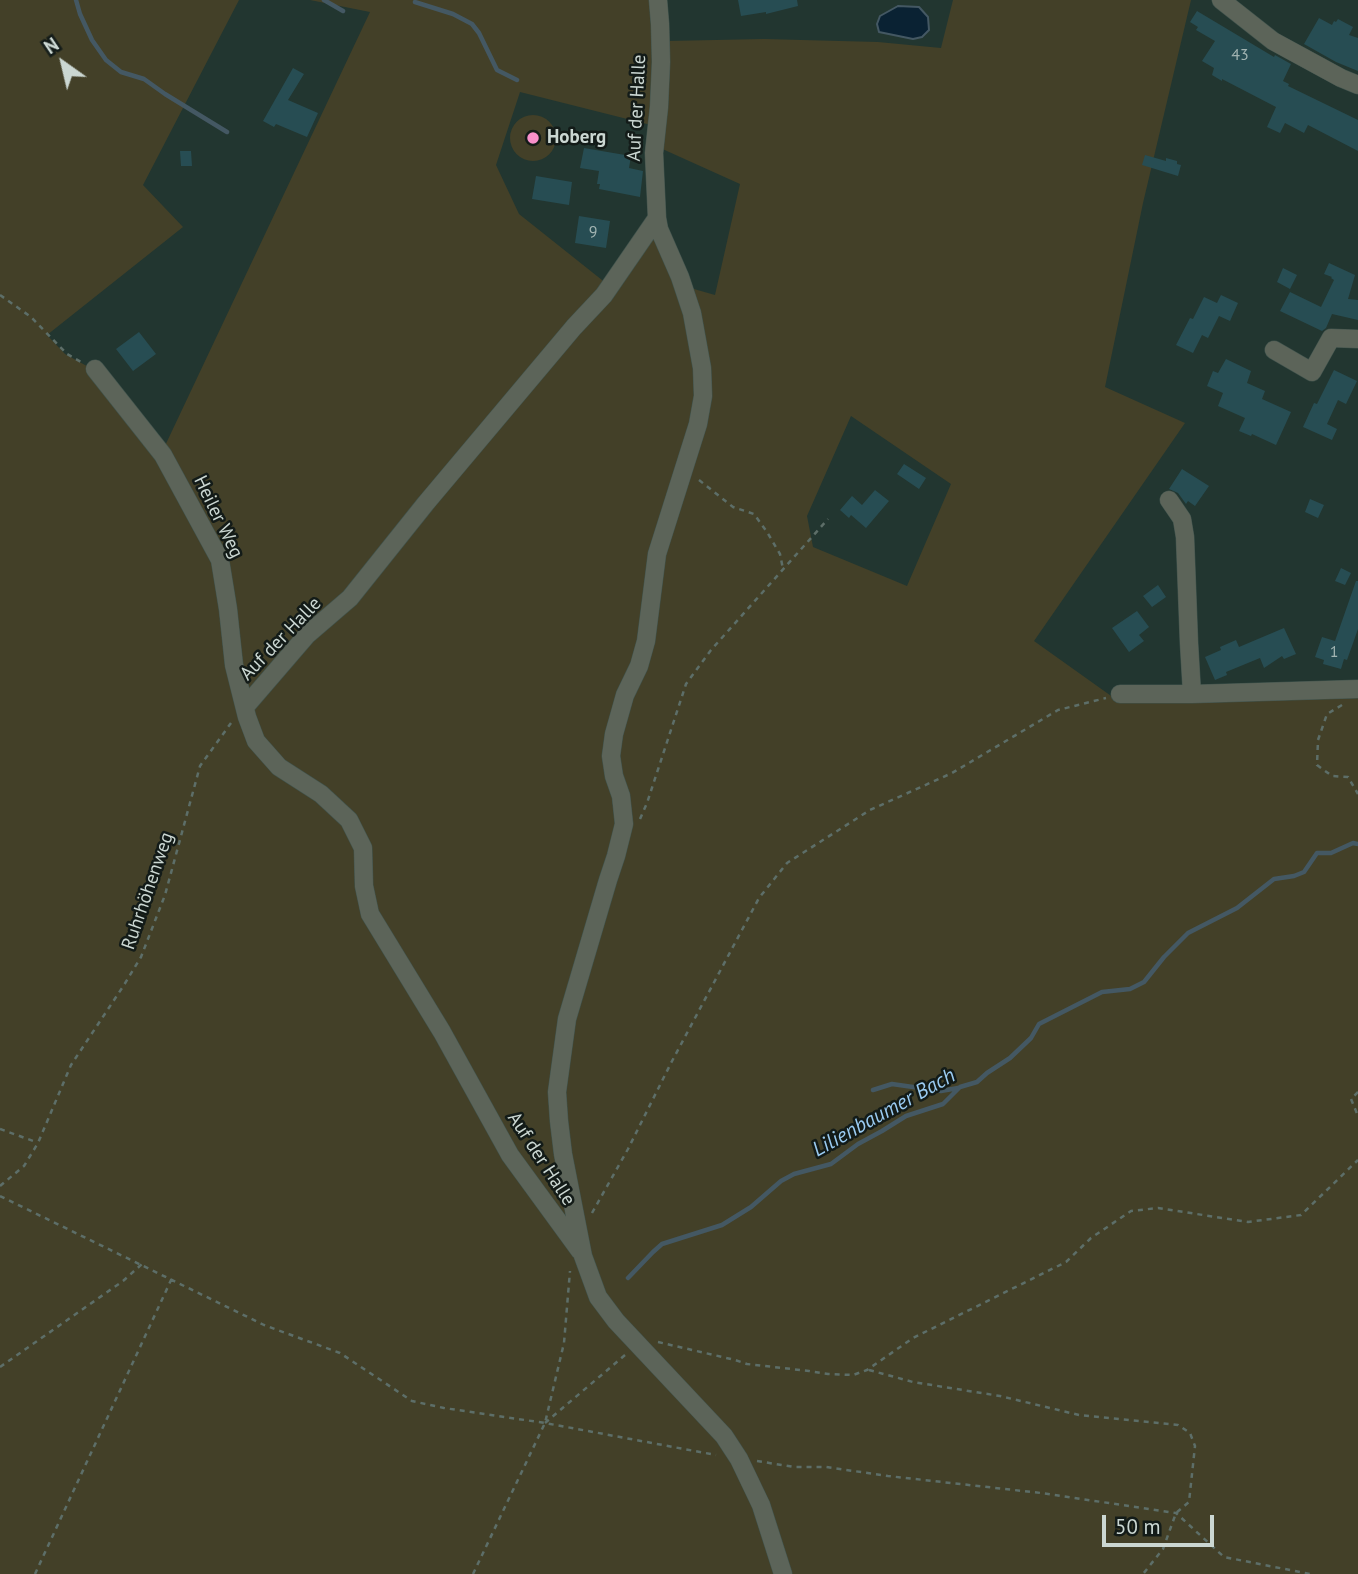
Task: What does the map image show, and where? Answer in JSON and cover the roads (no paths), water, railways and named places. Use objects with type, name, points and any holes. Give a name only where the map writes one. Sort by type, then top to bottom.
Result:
[{"type":"street","name":"Auf der Halle","points":[[658,0],[661,62],[654,153],[657,218],[692,313],[702,368],[703,396],[698,424],[657,554],[646,641],[639,666],[625,695],[614,734],[611,756],[621,796],[624,824],[568,1019],[557,1092],[563,1154],[583,1256],[598,1297],[616,1321],[724,1436],[739,1459],[761,1504],[783,1574]]},
{"type":"street","points":[[1221,0],[1273,41],[1358,85]]},
{"type":"street","name":"Auf der Halle","points":[[583,1256],[510,1155],[442,1032],[370,914],[364,886],[363,848],[349,820],[321,794],[279,767],[256,741],[245,707],[307,635],[350,598],[426,503],[604,295],[657,218]]},
{"type":"street","points":[[1274,350],[1312,372],[1332,338],[1358,340]]},
{"type":"street","name":"Heiler Weg","points":[[95,369],[163,455],[220,560],[234,665],[245,707]]},
{"type":"street","points":[[1169,500],[1182,519],[1185,537],[1192,694]]},
{"type":"street","points":[[1120,694],[1352,689]]},
{"type":"water","points":[[898,6],[919,7],[928,17],[929,30],[922,37],[913,39],[879,32],[877,24],[880,16]]},
{"type":"waterway","points":[[76,0],[92,40],[106,60],[121,72],[144,79],[227,132]]},
{"type":"waterway","points":[[324,0],[343,11]]},
{"type":"waterway","points":[[415,2],[453,14],[472,24],[497,70],[517,80]]},
{"type":"waterway","name":"Lilienbaumer Bach","points":[[628,1278],[662,1244],[722,1225],[751,1207],[781,1181],[794,1174],[831,1164],[858,1144],[906,1116],[943,1104],[960,1087],[977,1082],[1010,1058],[1031,1038],[1039,1024],[1102,992],[1130,989],[1144,982],[1188,933],[1237,908],[1274,879],[1304,872],[1317,853],[1331,853],[1353,843],[1358,844]]},
{"type":"waterway","points":[[873,1090],[892,1084],[941,1091],[958,1088]]},
{"type":"place","name":"Hoberg","points":[[533,138]]}]
